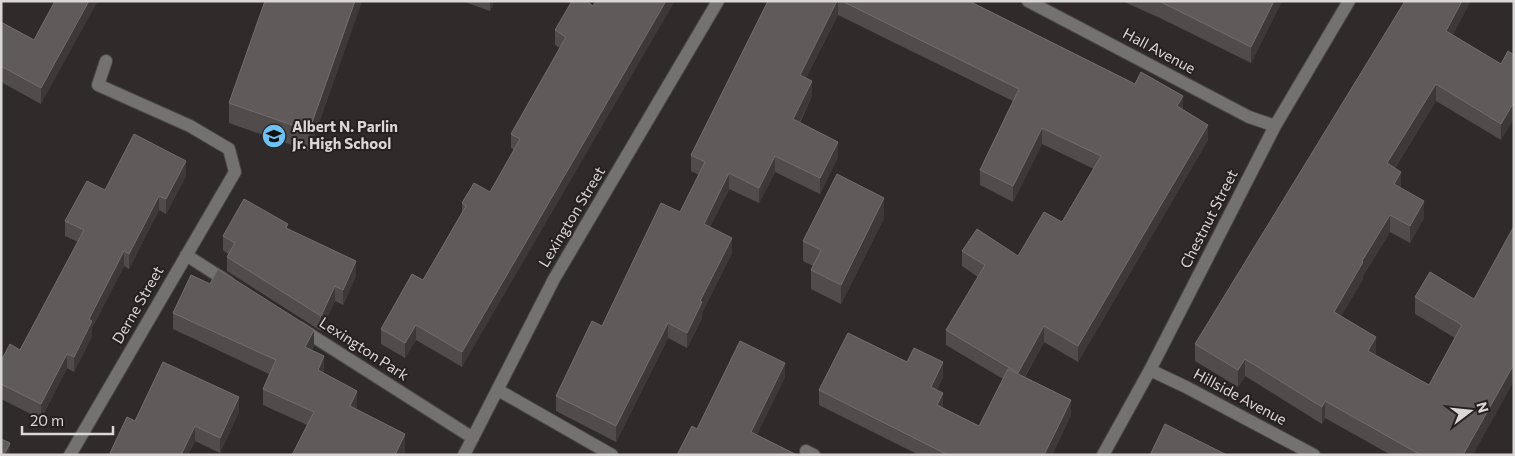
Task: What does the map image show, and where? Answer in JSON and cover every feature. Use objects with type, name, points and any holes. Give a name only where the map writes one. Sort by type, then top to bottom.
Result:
[{"type":"street","name":"Lexington Street","points":[[464,455],[554,279],[718,1]]},
{"type":"street","name":"Hall Avenue","points":[[1028,1],[1249,117],[1275,126]]},
{"type":"street","name":"Chestnut Street","points":[[1102,455],[1150,370],[1275,126],[1349,1]]},
{"type":"street","name":"Derne Street","points":[[70,455],[235,172],[229,148],[190,126],[98,84],[106,61]]},
{"type":"street","points":[[186,255],[235,286]]},
{"type":"street","name":"Lexington Park","points":[[293,323],[473,438]]},
{"type":"street","name":"Hillside Avenue","points":[[1150,370],[1314,455]]},
{"type":"street","points":[[498,390],[612,455]]},
{"type":"building","points":[[55,1],[89,1],[41,88],[1,66],[1,22],[34,40]]},
{"type":"building","points":[[265,1],[355,1],[309,131],[229,103]]},
{"type":"building","points":[[572,1],[586,1],[593,6],[596,1],[666,1],[462,352],[416,325],[405,343],[381,329],[412,274],[423,280],[466,206],[462,203],[474,183],[490,192],[520,139],[511,134],[566,37],[555,30]]},
{"type":"building","points":[[768,1],[837,1],[800,75],[812,81],[793,119],[838,142],[820,178],[775,156],[759,188],[729,173],[704,224],[732,238],[700,301],[702,302],[687,333],[668,323],[616,426],[556,396],[592,321],[602,326],[661,203],[680,212],[705,162],[691,155]]},
{"type":"building","points":[[842,1],[969,1],[1135,84],[1141,72],[1183,96],[1177,106],[1208,125],[1078,346],[1044,326],[1018,373],[946,330],[985,265],[962,251],[977,229],[1018,256],[1044,212],[1062,222],[1101,156],[1042,128],[1013,186],[980,170],[1019,89]]},
{"type":"building","points":[[1159,1],[1274,1],[1251,47]]},
{"type":"building","points":[[1405,1],[1462,1],[1446,31],[1501,64],[1508,51],[1514,55],[1514,102],[1501,124],[1436,84],[1387,163],[1401,172],[1394,184],[1424,201],[1410,226],[1390,215],[1334,312],[1376,337],[1368,351],[1429,385],[1462,325],[1415,297],[1430,272],[1474,299],[1514,226],[1514,364],[1463,455],[1421,455],[1325,401],[1322,407],[1245,359],[1238,370],[1195,344]]},
{"type":"building","points":[[134,134],[186,161],[166,199],[159,196],[129,254],[124,251],[89,319],[92,321],[74,357],[67,354],[41,404],[1,384],[1,361],[10,344],[20,350],[84,230],[65,221],[87,181],[105,190]]},
{"type":"building","points":[[837,174],[884,198],[841,285],[811,270],[821,250],[803,241]]},
{"type":"building","points":[[244,199],[288,224],[286,228],[356,261],[343,290],[335,286],[321,316],[227,257],[235,243],[223,236]]},
{"type":"building","points":[[218,269],[314,330],[305,347],[324,356],[318,370],[357,391],[350,406],[405,434],[395,455],[292,455],[314,412],[263,389],[276,360],[173,313],[191,275],[210,284]]},
{"type":"building","points":[[848,333],[907,362],[914,348],[943,362],[931,387],[943,393],[937,405],[979,426],[1008,369],[1071,400],[1044,455],[946,455],[819,390]]},
{"type":"building","points":[[740,341],[785,363],[751,432],[797,455],[677,455],[692,426],[697,429]]},
{"type":"building","points":[[163,362],[239,397],[220,438],[195,426],[181,455],[113,455],[110,453],[127,417],[135,421]]},
{"type":"building","points":[[1165,424],[1227,455],[1150,455]]},
{"type":"building","points":[[1,439],[10,443],[4,455],[1,455]]},
{"type":"place","name":"Albert N. Parlin Jr. High School","points":[[274,136]]}]
